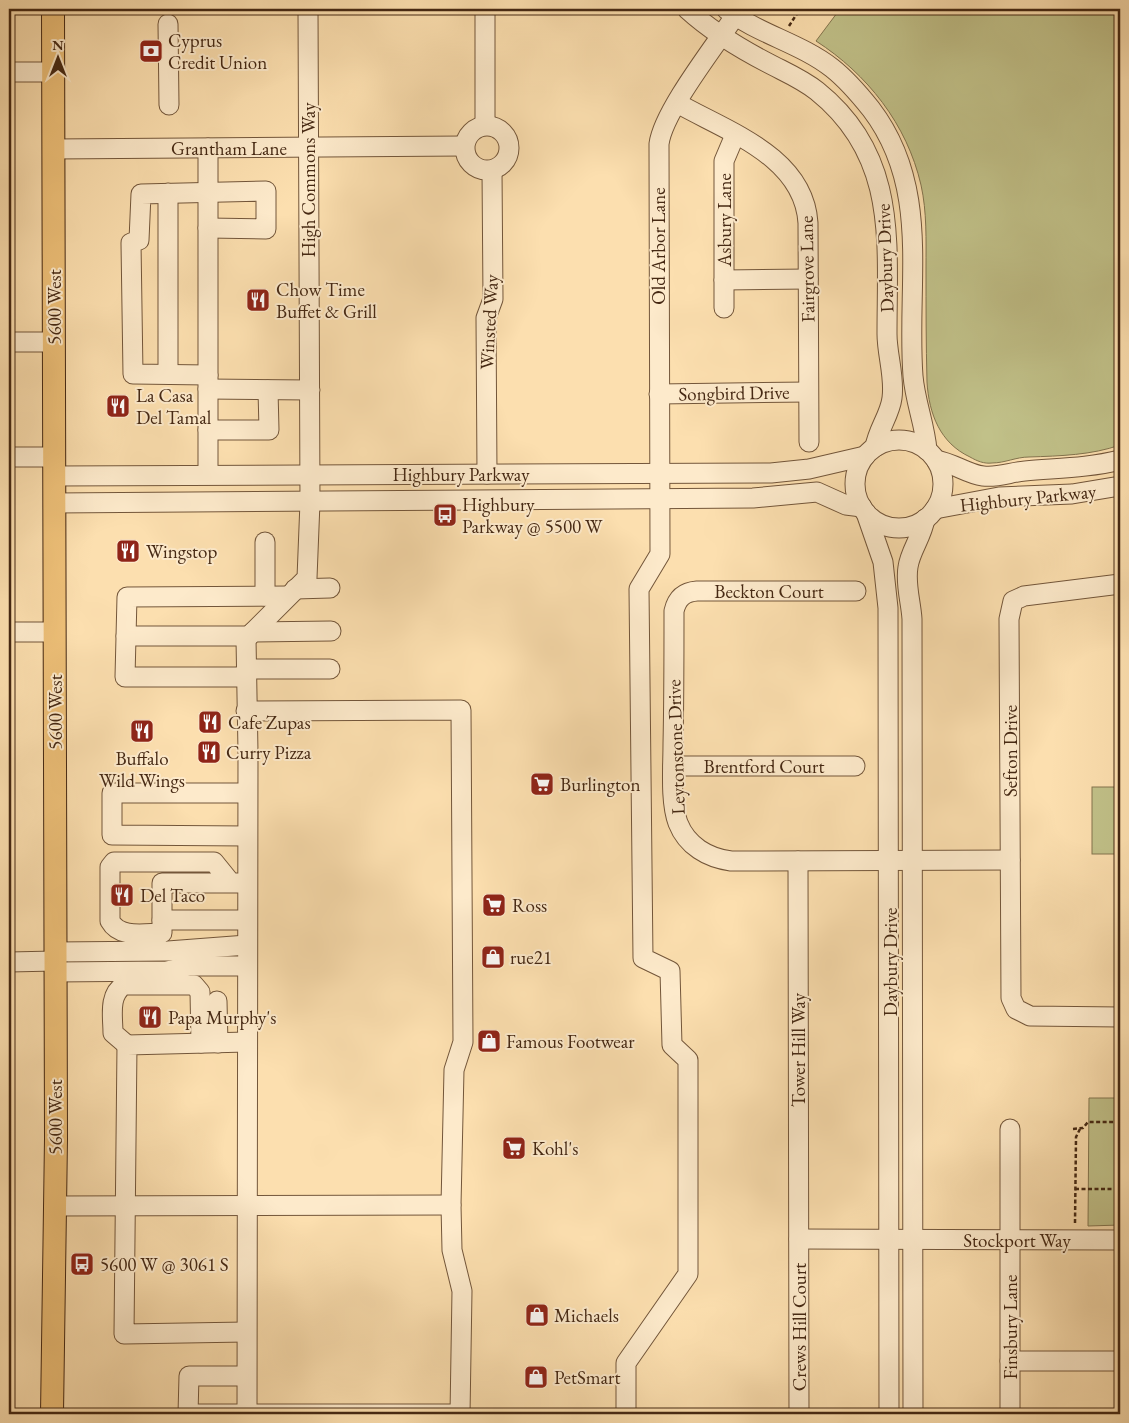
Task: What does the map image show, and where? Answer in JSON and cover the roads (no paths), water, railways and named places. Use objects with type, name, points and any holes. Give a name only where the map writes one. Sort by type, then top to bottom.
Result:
[{"type":"main road","name":"5600 West","points":[[52,1414],[55,962],[53,9]]},
{"type":"street","name":"High Commons Way","points":[[251,634],[307,578],[310,502],[308,9]]},
{"type":"street","points":[[485,9],[486,125]]},
{"type":"street","name":"Daybury Drive","points":[[687,9],[722,36],[800,78],[820,93],[852,126],[876,172],[886,219],[887,348],[893,387],[890,409],[870,451]]},
{"type":"street","name":"Daybury Drive","points":[[731,12],[831,67],[864,99],[892,142],[904,174],[911,207],[913,376],[932,455]]},
{"type":"street","name":"Old Arbor Lane","points":[[626,1414],[626,1362],[688,1274],[688,1060],[672,1045],[670,971],[643,958],[639,588],[660,554],[658,154],[663,126],[722,36],[731,12]]},
{"type":"street","points":[[168,24],[169,105]]},
{"type":"street","points":[[9,72],[53,72]]},
{"type":"street","name":"Fairgrove Lane","points":[[677,103],[766,152],[800,191],[807,214],[808,442]]},
{"type":"street","points":[[486,125],[493,126],[505,134],[510,148],[504,162],[492,170],[476,167],[469,162],[464,146],[469,134],[479,126],[486,125]]},
{"type":"street","name":"Asbury Lane","points":[[724,308],[724,161],[735,135]]},
{"type":"street","name":"Grantham Lane","points":[[53,149],[464,146]]},
{"type":"street","points":[[208,148],[208,474]]},
{"type":"street","name":"Winsted Way","points":[[487,474],[486,318],[493,299],[492,170]]},
{"type":"street","points":[[208,228],[266,228],[266,191],[142,194],[140,240],[131,243],[132,374],[168,374],[208,382],[268,390],[310,390]]},
{"type":"street","points":[[168,193],[168,374]]},
{"type":"street","points":[[724,280],[808,280]]},
{"type":"street","points":[[9,342],[54,342]]},
{"type":"street","points":[[208,430],[269,430],[268,390]]},
{"type":"street","name":"Songbird Drive","points":[[659,394],[808,392]]},
{"type":"street","points":[[902,440],[915,443],[932,455],[943,480],[942,495],[930,514],[914,525],[901,528],[888,526],[876,521],[864,510],[855,486],[859,465],[870,451],[888,442],[902,440]]},
{"type":"street","name":"Highbury Parkway","points":[[9,457],[54,467],[208,474],[659,474],[785,472],[810,469],[870,451]]},
{"type":"street","name":"Highbury Parkway","points":[[932,455],[974,474],[988,476],[1023,471],[1077,469],[1120,460]]},
{"type":"street","name":"Highbury Parkway","points":[[930,514],[999,497],[1072,494],[1120,486]]},
{"type":"street","name":"Highbury Parkway","points":[[54,503],[659,499],[771,497],[810,491],[823,493],[846,505],[864,510]]},
{"type":"street","name":"Daybury Drive","points":[[864,510],[883,562],[887,590],[890,860],[889,1414]]},
{"type":"street","name":"Daybury Drive","points":[[913,1414],[912,619],[907,574],[912,552],[922,536],[930,514]]},
{"type":"street","points":[[265,542],[265,596]]},
{"type":"street","name":"Sefton Drive","points":[[1120,584],[1024,596],[1014,601],[1011,606],[1010,860],[1011,991],[1016,1009],[1023,1014],[1039,1017],[1120,1017]]},
{"type":"street","points":[[330,588],[265,596],[127,597],[125,677],[330,669]]},
{"type":"street","name":"Beckton Court","points":[[683,595],[697,591],[856,591]]},
{"type":"street","name":"Leytonstone Drive","points":[[683,595],[676,602],[674,611],[673,766],[678,824],[684,835],[697,849],[723,860],[1010,860]]},
{"type":"street","points":[[126,636],[331,631]]},
{"type":"street","points":[[9,632],[55,632]]},
{"type":"street","points":[[247,1414],[247,920],[239,883],[247,836],[246,640],[251,634]]},
{"type":"street","points":[[246,711],[461,710],[463,1042],[454,1070],[451,1205],[452,1250],[462,1291],[460,1414],[188,1414],[189,1376],[246,1376]]},
{"type":"street","name":"Brentford Court","points":[[673,766],[855,766]]},
{"type":"street","points":[[247,793],[112,793],[112,835],[247,836]]},
{"type":"street","name":"Tower Hill Way","points":[[798,861],[799,1239]]},
{"type":"street","points":[[114,862],[214,862],[239,883],[162,883],[162,933],[122,933],[113,927],[110,921],[110,867],[114,862]]},
{"type":"street","points":[[162,920],[247,920]]},
{"type":"street","points":[[55,962],[247,945]]},
{"type":"street","points":[[9,962],[55,962],[167,971],[189,966],[247,966]]},
{"type":"street","points":[[209,1043],[200,992],[194,985],[124,985],[118,989],[113,997],[113,1033],[127,1045],[209,1043],[247,1042]]},
{"type":"street","points":[[209,1043],[217,1001]]},
{"type":"street","points":[[127,1045],[124,1334],[246,1332]]},
{"type":"street","name":"Finsbury Lane","points":[[1010,1129],[1010,1414]]},
{"type":"street","points":[[54,1206],[451,1205]]},
{"type":"street","name":"Stockport Way","points":[[799,1239],[1120,1240]]},
{"type":"street","name":"Crews Hill Court","points":[[799,1239],[799,1414]]},
{"type":"street","points":[[1010,1361],[1120,1361]]},
{"type":"place","name":"Cyprus Credit Union","points":[[151,51]]},
{"type":"place","name":"Chow Time Buffet & Grill","points":[[258,300]]},
{"type":"place","name":"La Casa Del Tamal","points":[[118,406]]},
{"type":"place","name":"Highbury Parkway @ 5500 W","points":[[445,515]]},
{"type":"place","name":"Wingstop","points":[[128,551]]},
{"type":"place","name":"Cafe Zupas","points":[[210,722]]},
{"type":"place","name":"Buffalo Wild Wings","points":[[142,731]]},
{"type":"place","name":"Curry Pizza","points":[[209,752]]},
{"type":"place","name":"Burlington","points":[[542,784]]},
{"type":"place","name":"Del Taco","points":[[122,895]]},
{"type":"place","name":"Ross","points":[[494,905]]},
{"type":"place","name":"rue21","points":[[493,957]]},
{"type":"place","name":"Papa Murphy's","points":[[150,1017]]},
{"type":"place","name":"Famous Footwear","points":[[489,1041]]},
{"type":"place","name":"Kohl's","points":[[514,1148]]},
{"type":"place","name":"5600 W @ 3061 S","points":[[82,1264]]},
{"type":"place","name":"Michaels","points":[[537,1315]]},
{"type":"place","name":"PetSmart","points":[[536,1377]]}]
